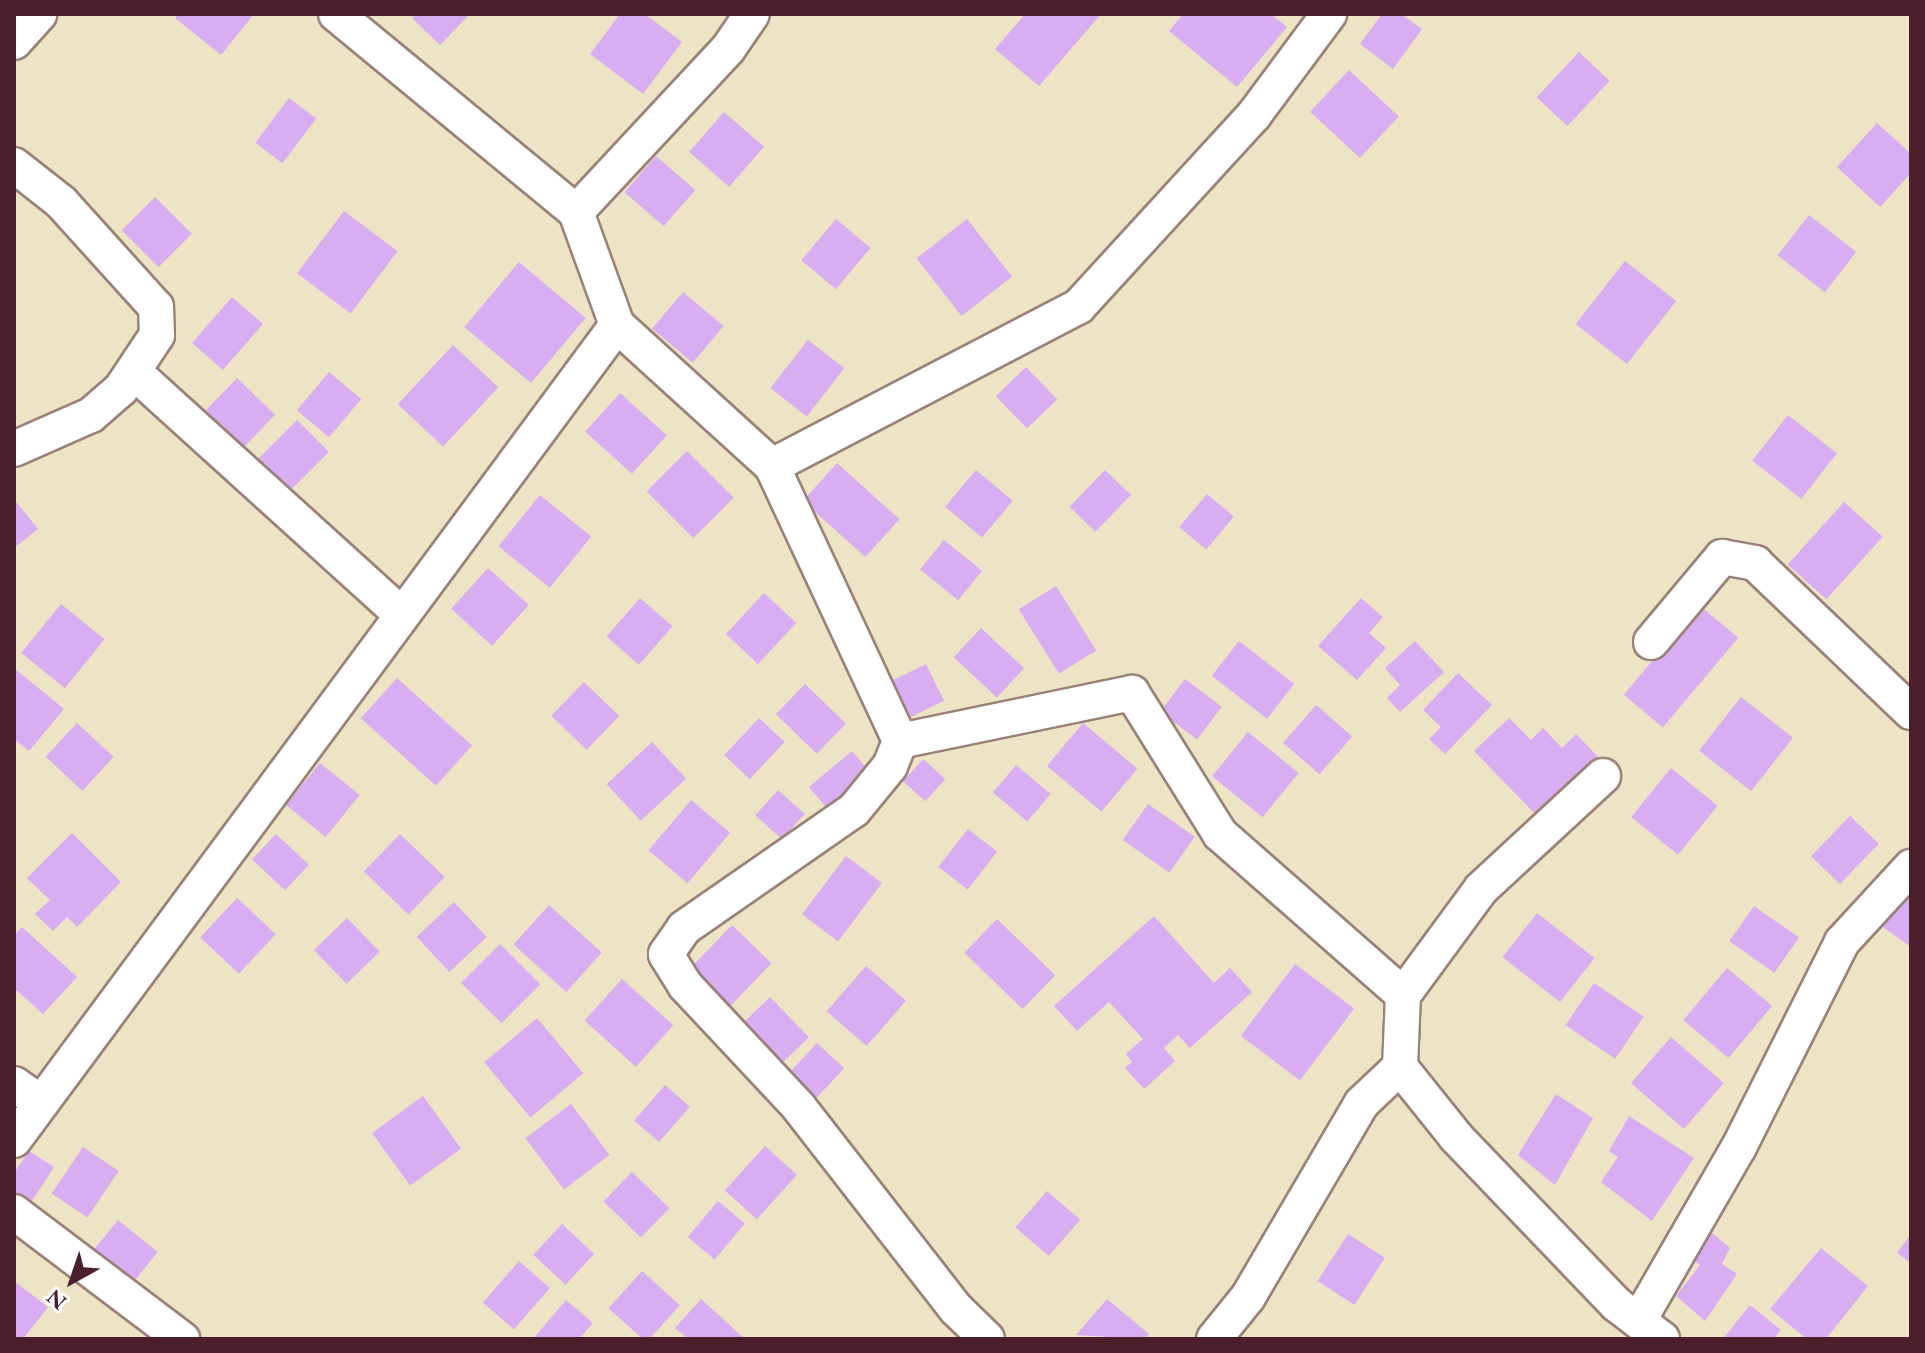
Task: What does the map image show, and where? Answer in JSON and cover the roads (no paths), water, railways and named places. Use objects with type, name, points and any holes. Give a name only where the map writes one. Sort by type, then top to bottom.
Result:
[{"type":"street","points":[[14,42],[39,14]]},
{"type":"street","points":[[336,14],[576,212],[617,325],[772,466],[900,741],[890,766],[854,810],[684,928],[666,954],[685,985],[799,1107],[956,1309],[987,1339]]},
{"type":"street","points":[[576,212],[728,49],[752,14]]},
{"type":"street","points":[[772,466],[1079,306],[1254,115],[1329,14]]},
{"type":"street","points":[[14,165],[61,202],[156,307],[157,335],[134,372],[91,415],[14,449]]},
{"type":"street","points":[[14,1140],[27,1094],[401,614],[617,325]]},
{"type":"street","points":[[134,372],[401,614]]},
{"type":"street","points":[[1651,642],[1722,557],[1755,563],[1911,712]]},
{"type":"street","points":[[900,741],[1132,693],[1220,834],[1403,995]]},
{"type":"street","points":[[1603,776],[1481,889],[1403,995],[1400,1067],[1456,1137],[1616,1304],[1650,1329],[1842,942],[1911,867]]},
{"type":"street","points":[[1214,1339],[1248,1297],[1362,1103],[1400,1067]]},
{"type":"street","points":[[14,1212],[182,1339]]}]
